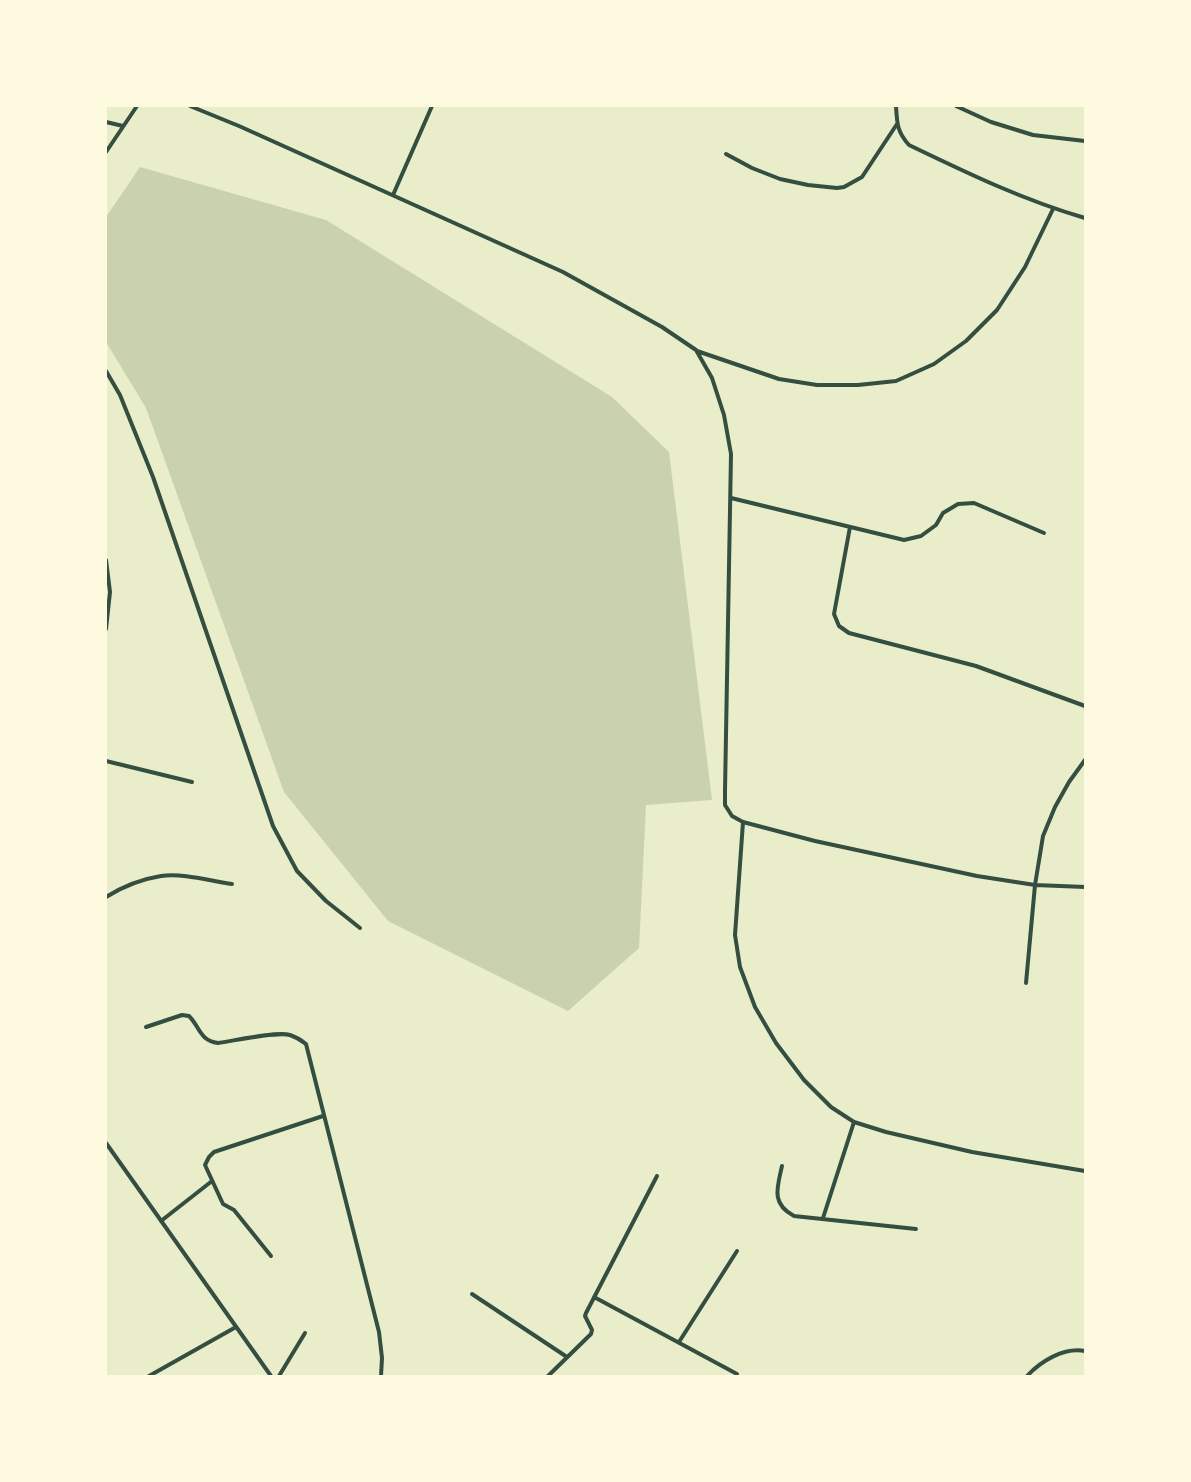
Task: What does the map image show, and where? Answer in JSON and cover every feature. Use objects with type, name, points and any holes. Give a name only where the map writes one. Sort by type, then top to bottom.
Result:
[{"type":"street","points":[[106,152],[137,106]]},
{"type":"street","points":[[190,106],[239,126],[563,272],[662,327],[696,350],[780,379],[817,385],[858,385],[896,381],[934,364],[966,341],[997,310],[1025,267],[1053,209]]},
{"type":"street","points":[[393,195],[432,106]]},
{"type":"street","points":[[896,106],[901,136],[909,145],[977,178],[1053,209],[1085,218]]},
{"type":"street","points":[[956,106],[991,122],[1034,135],[1085,141]]},
{"type":"street","points":[[106,122],[123,126]]},
{"type":"street","points":[[726,154],[752,168],[780,179],[808,185],[837,188],[844,187],[862,177],[898,124]]},
{"type":"street","points":[[696,350],[712,378],[724,415],[732,454],[725,791],[725,805],[732,816],[743,822],[814,841],[977,876],[1034,885],[1085,887]]},
{"type":"street","points":[[106,371],[120,395],[153,477],[274,826],[297,871],[326,901],[360,928]]},
{"type":"street","points":[[731,498],[904,540],[921,536],[936,525],[943,513],[958,504],[974,503],[1044,533]]},
{"type":"street","points":[[850,528],[834,614],[839,626],[849,633],[976,666],[1085,706]]},
{"type":"street","points":[[106,560],[110,592],[106,629]]},
{"type":"street","points":[[1026,983],[1034,885],[1044,836],[1055,807],[1069,782],[1085,760]]},
{"type":"street","points":[[106,761],[192,782]]},
{"type":"street","points":[[743,822],[735,935],[740,967],[755,1007],[776,1043],[804,1080],[831,1107],[854,1122],[886,1132],[972,1152],[1085,1171]]},
{"type":"street","points":[[106,897],[118,890],[161,876],[186,877],[232,884]]},
{"type":"street","points":[[146,1027],[182,1015],[189,1016],[194,1021],[199,1031],[210,1042],[218,1043],[278,1034],[288,1034],[306,1044],[323,1116],[379,1332],[382,1358],[381,1376]]},
{"type":"street","points":[[271,1256],[234,1210],[223,1204],[205,1165],[206,1162],[214,1152],[323,1116]]},
{"type":"street","points":[[823,1218],[854,1122]]},
{"type":"street","points":[[106,1143],[271,1376]]},
{"type":"street","points":[[782,1166],[777,1187],[778,1200],[785,1211],[794,1216],[916,1229]]},
{"type":"street","points":[[548,1376],[591,1334],[591,1327],[585,1316],[657,1176]]},
{"type":"street","points":[[161,1220],[212,1181]]},
{"type":"street","points":[[679,1342],[737,1251]]},
{"type":"street","points":[[472,1294],[567,1357]]},
{"type":"street","points":[[594,1297],[737,1374]]},
{"type":"street","points":[[149,1376],[236,1327]]},
{"type":"street","points":[[279,1376],[305,1333]]},
{"type":"street","points":[[1027,1376],[1034,1368],[1056,1355],[1079,1350],[1085,1351]]},
{"type":"green space","points":[[140,167],[326,220],[612,397],[669,452],[712,800],[646,805],[639,948],[568,1011],[388,921],[284,792],[146,408],[106,342],[106,217]]}]
